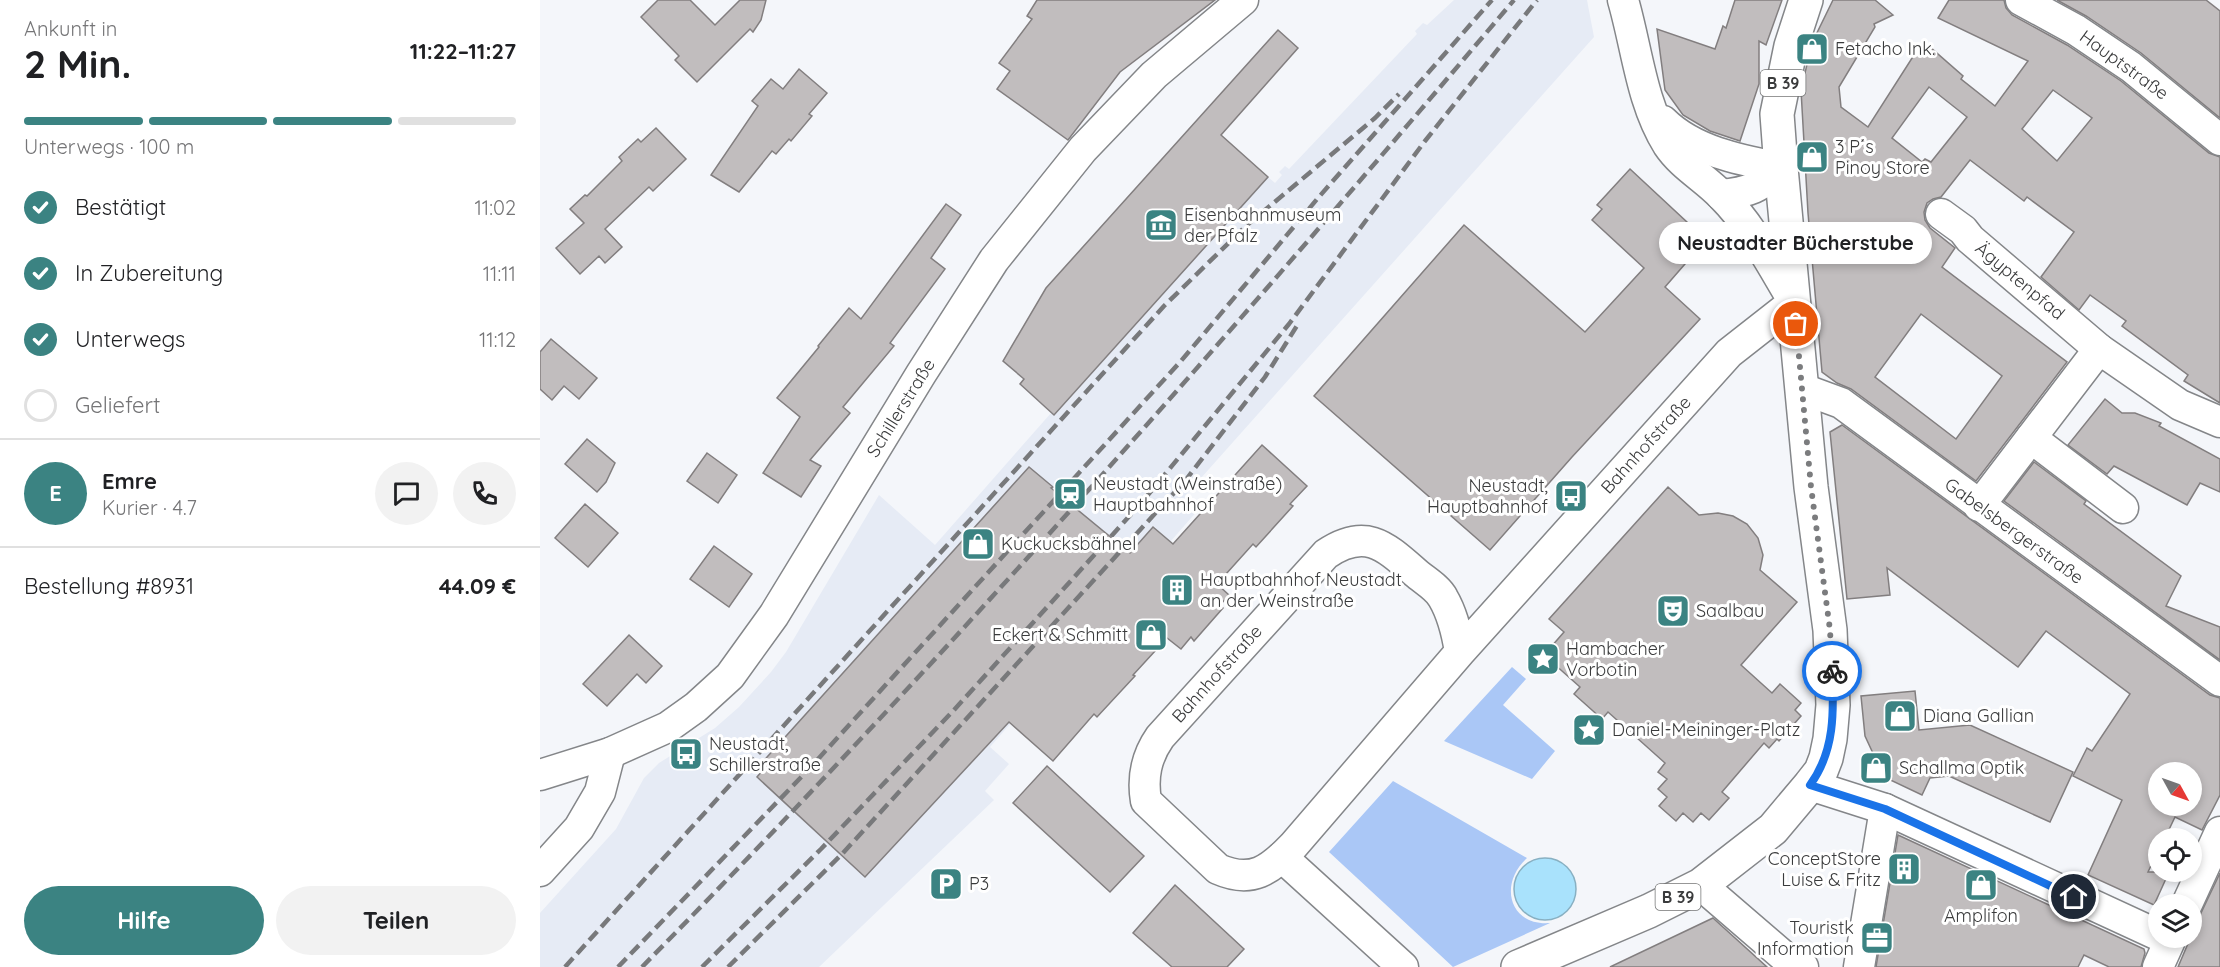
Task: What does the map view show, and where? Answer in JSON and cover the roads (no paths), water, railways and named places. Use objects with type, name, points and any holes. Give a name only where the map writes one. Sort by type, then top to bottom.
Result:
[{"type":"main road","name":"B 39","points":[[1518,967],[1649,911],[1701,885],[1773,829],[1821,771],[1826,758],[1833,705],[1830,630],[1811,487],[1777,114],[1794,36],[1806,0]]},
{"type":"street","name":"Schillerstraße","points":[[540,775],[610,753],[668,727],[696,707],[730,676],[774,615],[921,374],[994,260],[1083,149],[1146,83],[1243,0]]},
{"type":"street","points":[[1623,0],[1644,85],[1669,146],[1687,166],[1721,195],[1748,227],[1794,302]]},
{"type":"street","name":"Hauptstraße","points":[[2021,0],[2076,30],[2131,67],[2220,140]]},
{"type":"street","points":[[1653,111],[1668,126],[1695,145],[1758,164],[1781,168]]},
{"type":"street","points":[[1721,195],[1751,191],[1781,168]]},
{"type":"street","name":"Ägyptenpfad","points":[[1941,213],[2100,349],[2180,405],[2220,422]]},
{"type":"street","points":[[1750,337],[1765,303],[1769,281],[1768,260]]},
{"type":"street","name":"Bahnhofstraße","points":[[1460,652],[1454,623],[1442,595],[1387,548],[1360,541],[1336,547],[1326,554],[1160,737],[1152,748],[1144,774],[1146,801],[1209,862],[1228,873],[1251,875],[1274,865],[1460,652],[1729,353],[1794,302]]},
{"type":"street","points":[[1979,506],[2100,349]]},
{"type":"street","name":"Gabelsbergerstraße","points":[[1803,389],[1841,403],[2220,681]]},
{"type":"street","points":[[2031,438],[2123,508]]},
{"type":"street","points":[[540,871],[579,828],[600,792],[610,753]]},
{"type":"street","points":[[1810,785],[1885,809],[2148,936]]},
{"type":"street","points":[[1859,967],[1885,809]]},
{"type":"street","points":[[2197,894],[2210,880],[2220,832]]},
{"type":"street","points":[[1282,857],[1403,967]]},
{"type":"street","points":[[1701,885],[1787,958],[1803,967]]},
{"type":"street","points":[[1362,931],[1375,967]]},
{"type":"railway","points":[[618,967],[809,769],[1181,361],[1318,198],[1492,0]]},
{"type":"railway","points":[[642,967],[868,732],[978,612],[1303,247],[1514,0]]},
{"type":"railway","points":[[702,967],[821,849],[954,710],[1143,501],[1289,324],[1425,141],[1537,0]]},
{"type":"railway","points":[[565,967],[1164,306],[1246,226],[1375,118],[1399,94]]},
{"type":"railway","points":[[728,967],[842,854],[1185,481],[1265,377],[1298,324]]},
{"type":"place","name":"Fetacho Ink.","points":[[1812,49]]},
{"type":"place","name":"3 P´s Pinoy Store","points":[[1812,157]]},
{"type":"place","name":"Eisenbahnmuseum der Pfalz","points":[[1161,225]]},
{"type":"place","name":"Neustadter Bücherstube","points":[[1796,324]]},
{"type":"place","name":"Neustadt (Weinstraße) Hauptbahnhof","points":[[1070,494]]},
{"type":"place","name":"Neustadt, Hauptbahnhof","points":[[1571,496]]},
{"type":"place","name":"Kuckucksbähnel","points":[[978,544]]},
{"type":"place","name":"Hauptbahnhof Neustadt an der Weinstraße","points":[[1177,590]]},
{"type":"place","name":"Saalbau","points":[[1673,611]]},
{"type":"place","name":"Eckert & Schmitt","points":[[1151,635]]},
{"type":"place","name":"Hambacher Vorbotin","points":[[1543,659]]},
{"type":"place","name":"Diana Gallian","points":[[1900,716]]},
{"type":"place","name":"Daniel-Meininger-Platz","points":[[1589,730]]},
{"type":"place","name":"Neustadt, Schillerstraße","points":[[686,754]]},
{"type":"place","name":"Schallma Optik","points":[[1876,768]]},
{"type":"place","name":"ConceptStore Luise & Fritz","points":[[1904,869]]},
{"type":"place","name":"P3","points":[[946,884]]},
{"type":"place","name":"Amplifon","points":[[1981,885]]},
{"type":"place","name":"Touristk Information","points":[[1877,938]]}]
